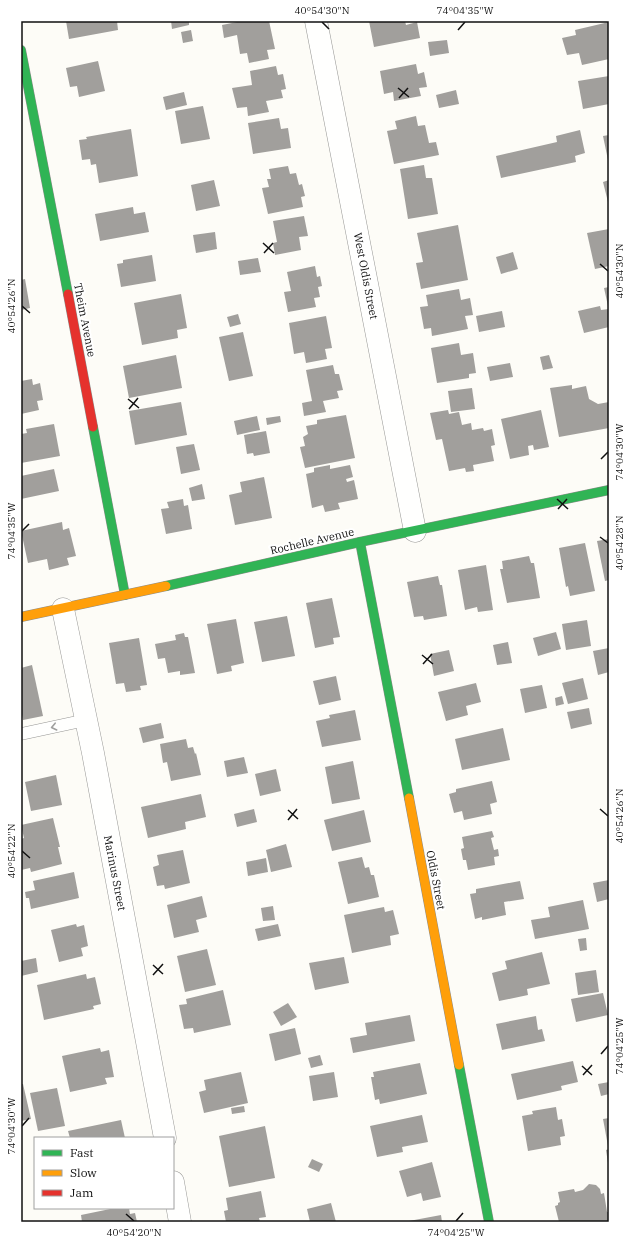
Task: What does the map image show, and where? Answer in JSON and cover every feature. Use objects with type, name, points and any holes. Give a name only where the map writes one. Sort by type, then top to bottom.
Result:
[{"type":"street","name":"West Oldis Street","points":[[316,21],[415,531]]},
{"type":"street","name":"Theim Avenue","points":[[21,50],[125,595]]},
{"type":"street","name":"Rochelle Avenue","points":[[21,618],[360,542],[609,490]]},
{"type":"street","name":"Oldis Street","points":[[360,542],[489,1222]]},
{"type":"street","name":"Marinus Street","points":[[63,609],[86,720],[165,1137]]},
{"type":"street","points":[[174,1188],[180,1222]]},
{"type":"lane","points":[[21,734],[86,720]]},
{"type":"building","points":[[66,21],[117,21],[118,30],[69,39]]},
{"type":"building","points":[[171,21],[189,21],[189,25],[172,29]]},
{"type":"building","points":[[242,21],[269,21],[275,49],[267,50],[269,59],[249,63],[247,53],[240,54],[237,35],[224,38],[222,25]]},
{"type":"building","points":[[369,21],[405,21],[406,25],[417,22],[420,38],[374,47]]},
{"type":"building","points":[[609,22],[609,59],[582,65],[579,53],[567,55],[562,38],[576,35],[575,30]]},
{"type":"building","points":[[191,30],[193,41],[183,43],[181,32]]},
{"type":"building","points":[[447,40],[449,53],[430,56],[428,42]]},
{"type":"building","points":[[98,61],[105,91],[79,97],[77,86],[70,87],[66,68]]},
{"type":"building","points":[[416,64],[418,74],[424,72],[427,87],[419,88],[421,96],[394,101],[393,92],[384,94],[380,71]]},
{"type":"building","points":[[276,66],[278,75],[283,74],[286,89],[281,90],[283,98],[266,101],[269,112],[248,116],[247,107],[237,108],[232,88],[252,85],[250,71]]},
{"type":"building","points":[[609,76],[609,104],[583,109],[578,81]]},
{"type":"building","points":[[456,90],[459,104],[439,108],[436,95]]},
{"type":"building","points":[[184,92],[187,105],[166,110],[163,97]]},
{"type":"building","points":[[203,106],[210,139],[181,144],[175,111]]},
{"type":"building","points":[[416,116],[418,126],[425,125],[429,143],[436,142],[439,155],[394,164],[387,131],[397,129],[395,121]]},
{"type":"building","points":[[279,118],[281,129],[288,128],[291,148],[253,154],[248,123]]},
{"type":"building","points":[[131,129],[138,176],[99,183],[96,164],[91,165],[90,159],[82,160],[79,140],[87,139],[86,137]]},
{"type":"building","points":[[580,130],[585,153],[575,156],[576,162],[501,178],[496,156],[557,142],[556,136]]},
{"type":"building","points":[[609,135],[609,159],[608,160],[603,136]]},
{"type":"building","points":[[424,165],[426,178],[432,178],[438,214],[408,219],[400,169]]},
{"type":"building","points":[[288,166],[290,174],[296,173],[299,185],[302,184],[305,196],[301,197],[303,207],[268,214],[262,188],[269,187],[267,179],[271,179],[269,169]]},
{"type":"building","points":[[214,180],[220,206],[196,211],[191,185]]},
{"type":"building","points":[[609,180],[609,202],[608,202],[603,182]]},
{"type":"building","points":[[133,207],[134,214],[145,212],[149,232],[100,241],[95,214]]},
{"type":"building","points":[[304,216],[308,236],[299,237],[301,250],[275,255],[273,243],[277,242],[273,221]]},
{"type":"building","points":[[458,225],[468,280],[421,289],[416,263],[423,262],[417,233]]},
{"type":"building","points":[[609,229],[609,266],[595,269],[587,233]]},
{"type":"building","points":[[215,232],[217,249],[196,253],[193,235]]},
{"type":"building","points":[[513,252],[518,269],[501,274],[496,257]]},
{"type":"building","points":[[152,255],[156,281],[121,287],[117,264],[123,263],[123,260]]},
{"type":"building","points":[[258,258],[261,272],[240,275],[238,261]]},
{"type":"building","points":[[315,266],[317,277],[320,276],[322,286],[318,287],[320,297],[314,298],[316,307],[288,312],[284,292],[291,291],[287,272]]},
{"type":"building","points":[[25,279],[30,308],[21,310],[21,280]]},
{"type":"building","points":[[609,287],[609,306],[608,306],[604,288]]},
{"type":"building","points":[[459,289],[461,300],[470,298],[473,315],[465,316],[468,329],[432,336],[431,328],[424,329],[420,307],[428,306],[426,295]]},
{"type":"building","points":[[181,294],[187,328],[177,330],[178,338],[142,345],[134,303]]},
{"type":"building","points":[[600,306],[601,310],[609,309],[609,327],[584,333],[578,311]]},
{"type":"building","points":[[502,311],[505,327],[479,332],[476,316]]},
{"type":"building","points":[[238,314],[241,324],[230,327],[227,317]]},
{"type":"building","points":[[326,316],[332,348],[325,349],[327,359],[306,363],[304,352],[294,354],[289,323]]},
{"type":"building","points":[[243,332],[253,376],[229,381],[219,337]]},
{"type":"building","points":[[459,343],[461,355],[473,353],[476,373],[469,374],[469,378],[437,383],[431,348]]},
{"type":"building","points":[[176,355],[182,388],[129,398],[123,366]]},
{"type":"building","points":[[549,355],[553,368],[543,370],[540,357]]},
{"type":"building","points":[[510,363],[513,377],[490,381],[487,367]]},
{"type":"building","points":[[333,365],[335,374],[339,374],[343,390],[337,391],[339,398],[323,401],[326,412],[304,416],[302,403],[312,401],[306,370]]},
{"type":"building","points":[[32,379],[33,385],[40,383],[43,400],[37,401],[39,410],[21,414],[21,381]]},
{"type":"building","points":[[572,385],[572,389],[586,386],[589,399],[598,404],[609,402],[609,428],[559,437],[550,388]]},
{"type":"building","points":[[472,388],[475,409],[451,412],[448,391]]},
{"type":"building","points":[[181,402],[187,435],[135,445],[129,411]]},
{"type":"building","points":[[448,410],[449,414],[459,412],[462,425],[471,423],[472,430],[483,428],[484,431],[492,429],[495,445],[491,446],[494,461],[473,465],[474,471],[466,472],[465,468],[449,471],[442,439],[436,440],[430,413]]},
{"type":"building","points":[[541,410],[549,447],[534,450],[533,445],[528,446],[529,455],[510,459],[501,419]]},
{"type":"building","points":[[346,415],[355,458],[305,468],[300,447],[305,446],[303,437],[308,434],[306,426],[317,424],[317,420]]},
{"type":"building","points":[[257,416],[260,430],[237,435],[234,421]]},
{"type":"building","points":[[280,416],[281,422],[267,425],[266,418]]},
{"type":"building","points":[[54,424],[60,456],[21,463],[21,434],[27,433],[26,429]]},
{"type":"building","points":[[266,431],[270,453],[254,456],[253,453],[247,454],[244,435]]},
{"type":"building","points":[[194,444],[200,470],[181,474],[176,447]]},
{"type":"building","points":[[330,465],[330,469],[350,465],[353,477],[346,479],[347,482],[354,480],[358,499],[338,503],[340,509],[325,512],[323,505],[312,508],[306,474],[314,472],[314,468]]},
{"type":"building","points":[[54,469],[59,491],[21,499],[21,476]]},
{"type":"building","points":[[264,477],[272,518],[235,525],[229,495],[242,492],[240,482]]},
{"type":"building","points":[[202,484],[205,499],[192,501],[189,488]]},
{"type":"building","points":[[183,499],[184,506],[188,505],[192,529],[166,534],[161,509],[169,508],[167,502]]},
{"type":"building","points":[[62,522],[63,530],[69,528],[76,556],[67,558],[69,565],[49,570],[47,559],[28,563],[21,531]]},
{"type":"building","points":[[609,539],[609,580],[605,581],[597,541]]},
{"type":"building","points":[[585,543],[595,591],[570,596],[568,586],[566,587],[559,548]]},
{"type":"building","points":[[529,556],[531,563],[534,563],[540,598],[507,603],[500,569],[503,569],[502,561]]},
{"type":"building","points":[[486,565],[493,610],[478,612],[477,607],[465,610],[458,570]]},
{"type":"building","points":[[438,576],[440,585],[442,585],[447,616],[424,620],[423,616],[414,617],[407,582]]},
{"type":"building","points":[[332,598],[340,637],[333,638],[334,644],[315,648],[306,603]]},
{"type":"building","points":[[287,616],[295,656],[262,662],[254,622]]},
{"type":"building","points":[[236,619],[244,663],[231,666],[232,671],[217,674],[207,624]]},
{"type":"building","points":[[587,620],[591,646],[566,650],[562,624]]},
{"type":"building","points":[[556,632],[561,649],[538,656],[533,638]]},
{"type":"building","points":[[184,633],[185,637],[188,637],[195,673],[180,675],[180,671],[168,673],[165,658],[158,659],[155,644],[176,640],[175,635]]},
{"type":"building","points":[[139,638],[147,685],[140,686],[141,690],[126,692],[124,683],[116,684],[109,643]]},
{"type":"building","points":[[508,642],[512,663],[497,665],[493,645]]},
{"type":"building","points":[[609,648],[609,672],[598,675],[593,651]]},
{"type":"building","points":[[449,650],[454,671],[434,676],[430,654]]},
{"type":"building","points":[[32,665],[43,716],[23,720],[21,709],[21,668]]},
{"type":"building","points":[[336,676],[341,700],[319,705],[313,681]]},
{"type":"building","points":[[583,678],[588,699],[568,704],[562,683]]},
{"type":"building","points":[[476,683],[481,702],[466,706],[468,715],[446,721],[438,692]]},
{"type":"building","points":[[542,685],[547,708],[525,713],[520,689]]},
{"type":"building","points":[[562,696],[564,704],[556,706],[555,698]]},
{"type":"building","points":[[589,708],[592,724],[571,729],[567,712]]},
{"type":"building","points":[[355,710],[361,740],[322,747],[316,721],[330,718],[329,715]]},
{"type":"building","points":[[161,723],[164,738],[143,743],[139,728]]},
{"type":"building","points":[[503,728],[510,760],[462,770],[455,739]]},
{"type":"building","points":[[186,739],[188,748],[193,747],[195,754],[196,753],[201,775],[171,781],[167,762],[163,763],[160,744]]},
{"type":"building","points":[[244,757],[248,773],[227,777],[224,761]]},
{"type":"building","points":[[353,761],[360,799],[332,804],[325,767]]},
{"type":"building","points":[[276,769],[281,791],[260,796],[255,774]]},
{"type":"building","points":[[56,775],[62,805],[31,811],[25,782]]},
{"type":"building","points":[[492,781],[497,802],[490,804],[492,814],[464,820],[462,811],[454,813],[449,794],[456,792],[456,789]]},
{"type":"building","points":[[201,794],[206,817],[185,822],[186,829],[148,838],[141,807]]},
{"type":"building","points":[[254,809],[257,822],[237,827],[234,814]]},
{"type":"building","points":[[364,810],[371,842],[332,851],[324,820]]},
{"type":"building","points":[[53,818],[60,847],[58,847],[62,864],[31,872],[30,868],[21,870],[21,839],[24,838],[21,825]]},
{"type":"building","points":[[492,831],[494,837],[491,838],[494,850],[498,849],[499,856],[494,857],[495,865],[468,870],[466,860],[463,860],[461,849],[464,848],[462,837]]},
{"type":"building","points":[[286,844],[292,867],[271,872],[266,850]]},
{"type":"building","points":[[183,850],[190,883],[165,889],[164,885],[157,886],[153,867],[159,865],[157,855]]},
{"type":"building","points":[[362,857],[365,868],[369,867],[371,875],[374,875],[379,897],[348,904],[338,862]]},
{"type":"building","points":[[266,858],[268,872],[248,876],[246,862]]},
{"type":"building","points":[[74,872],[79,898],[31,909],[29,898],[26,898],[25,892],[35,890],[33,881]]},
{"type":"building","points":[[609,880],[609,899],[597,902],[593,883]]},
{"type":"building","points":[[520,881],[524,899],[504,902],[506,915],[482,920],[482,917],[475,919],[470,894],[476,893],[476,889]]},
{"type":"building","points":[[202,896],[207,917],[196,920],[199,932],[174,938],[167,905]]},
{"type":"building","points":[[583,900],[589,929],[535,939],[531,920],[550,917],[548,907]]},
{"type":"building","points":[[273,906],[275,920],[263,921],[261,908]]},
{"type":"building","points":[[384,907],[385,912],[393,910],[399,934],[390,936],[391,945],[352,953],[344,915]]},
{"type":"building","points":[[76,924],[77,927],[84,925],[88,946],[81,948],[83,956],[59,962],[51,930]]},
{"type":"building","points":[[278,924],[281,936],[258,941],[255,929]]},
{"type":"building","points":[[586,938],[587,950],[580,951],[578,939]]},
{"type":"building","points":[[207,949],[216,985],[185,992],[177,956]]},
{"type":"building","points":[[542,952],[550,984],[527,989],[528,995],[499,1001],[492,973],[507,969],[505,961]]},
{"type":"building","points":[[344,957],[349,983],[315,990],[309,963]]},
{"type":"building","points":[[36,958],[38,972],[21,976],[21,961]]},
{"type":"building","points":[[596,970],[599,992],[578,995],[575,973]]},
{"type":"building","points":[[86,974],[87,979],[95,977],[101,1004],[93,1006],[94,1009],[44,1020],[37,985]]},
{"type":"building","points":[[223,990],[231,1025],[194,1033],[193,1028],[184,1029],[179,1005],[187,1004],[186,999]]},
{"type":"building","points":[[603,993],[608,1015],[576,1022],[571,999]]},
{"type":"building","points":[[288,1003],[297,1017],[281,1026],[273,1012]]},
{"type":"building","points":[[410,1015],[415,1041],[353,1053],[350,1038],[367,1035],[365,1023]]},
{"type":"building","points":[[536,1016],[538,1030],[542,1029],[545,1041],[502,1050],[496,1024]]},
{"type":"building","points":[[295,1028],[301,1054],[275,1061],[269,1034]]},
{"type":"building","points":[[100,1048],[101,1052],[109,1050],[114,1077],[105,1078],[107,1084],[70,1092],[62,1056]]},
{"type":"building","points":[[320,1055],[323,1065],[311,1068],[308,1058]]},
{"type":"building","points":[[573,1061],[578,1082],[561,1086],[562,1090],[517,1100],[511,1074]]},
{"type":"building","points":[[420,1063],[427,1094],[380,1104],[379,1099],[375,1100],[371,1077],[374,1077],[373,1072]]},
{"type":"building","points":[[241,1072],[248,1103],[204,1113],[199,1092],[206,1090],[204,1080]]},
{"type":"building","points":[[334,1072],[338,1097],[313,1101],[309,1076]]},
{"type":"building","points":[[609,1082],[609,1094],[601,1096],[598,1084]]},
{"type":"building","points":[[21,1084],[23,1084],[31,1119],[21,1121]]},
{"type":"building","points":[[57,1088],[65,1126],[38,1131],[30,1093]]},
{"type":"building","points":[[244,1106],[245,1112],[232,1114],[231,1108]]},
{"type":"building","points":[[556,1107],[558,1120],[562,1119],[565,1136],[560,1137],[561,1145],[528,1151],[522,1116],[533,1114],[532,1111]]},
{"type":"building","points":[[422,1115],[428,1142],[402,1147],[403,1152],[377,1157],[370,1126]]},
{"type":"building","points":[[609,1118],[609,1145],[608,1146],[603,1119]]},
{"type":"building","points":[[121,1120],[125,1137],[70,1137],[68,1131]]},
{"type":"building","points":[[265,1126],[275,1178],[229,1187],[219,1136]]},
{"type":"building","points":[[609,1149],[609,1163],[608,1163],[606,1150]]},
{"type":"building","points":[[312,1159],[323,1164],[319,1172],[308,1167]]},
{"type":"building","points":[[432,1162],[441,1197],[423,1201],[421,1193],[407,1197],[399,1171]]},
{"type":"building","points":[[589,1184],[596,1185],[600,1189],[601,1194],[604,1193],[607,1212],[609,1212],[609,1222],[559,1222],[555,1206],[560,1202],[558,1192],[574,1189],[575,1192],[583,1190]]},
{"type":"building","points":[[261,1191],[266,1217],[259,1218],[260,1222],[226,1222],[224,1211],[228,1210],[226,1198]]},
{"type":"building","points":[[331,1203],[336,1222],[310,1222],[307,1209]]},
{"type":"building","points":[[110,1209],[129,1209],[130,1214],[135,1213],[137,1222],[82,1222],[81,1215]]},
{"type":"building","points":[[441,1215],[442,1222],[409,1222],[409,1221]]},
{"type":"traffic: fast","points":[[21,50],[68,294]]},
{"type":"traffic: fast","points":[[93,427],[125,595]]},
{"type":"traffic: fast","points":[[166,586],[360,542],[609,490]]},
{"type":"traffic: fast","points":[[360,542],[409,798]]},
{"type":"traffic: fast","points":[[459,1065],[489,1222]]},
{"type":"traffic: slow","points":[[21,617],[166,586]]},
{"type":"traffic: slow","points":[[409,798],[459,1065]]},
{"type":"traffic: jam","points":[[68,294],[93,427]]}]
